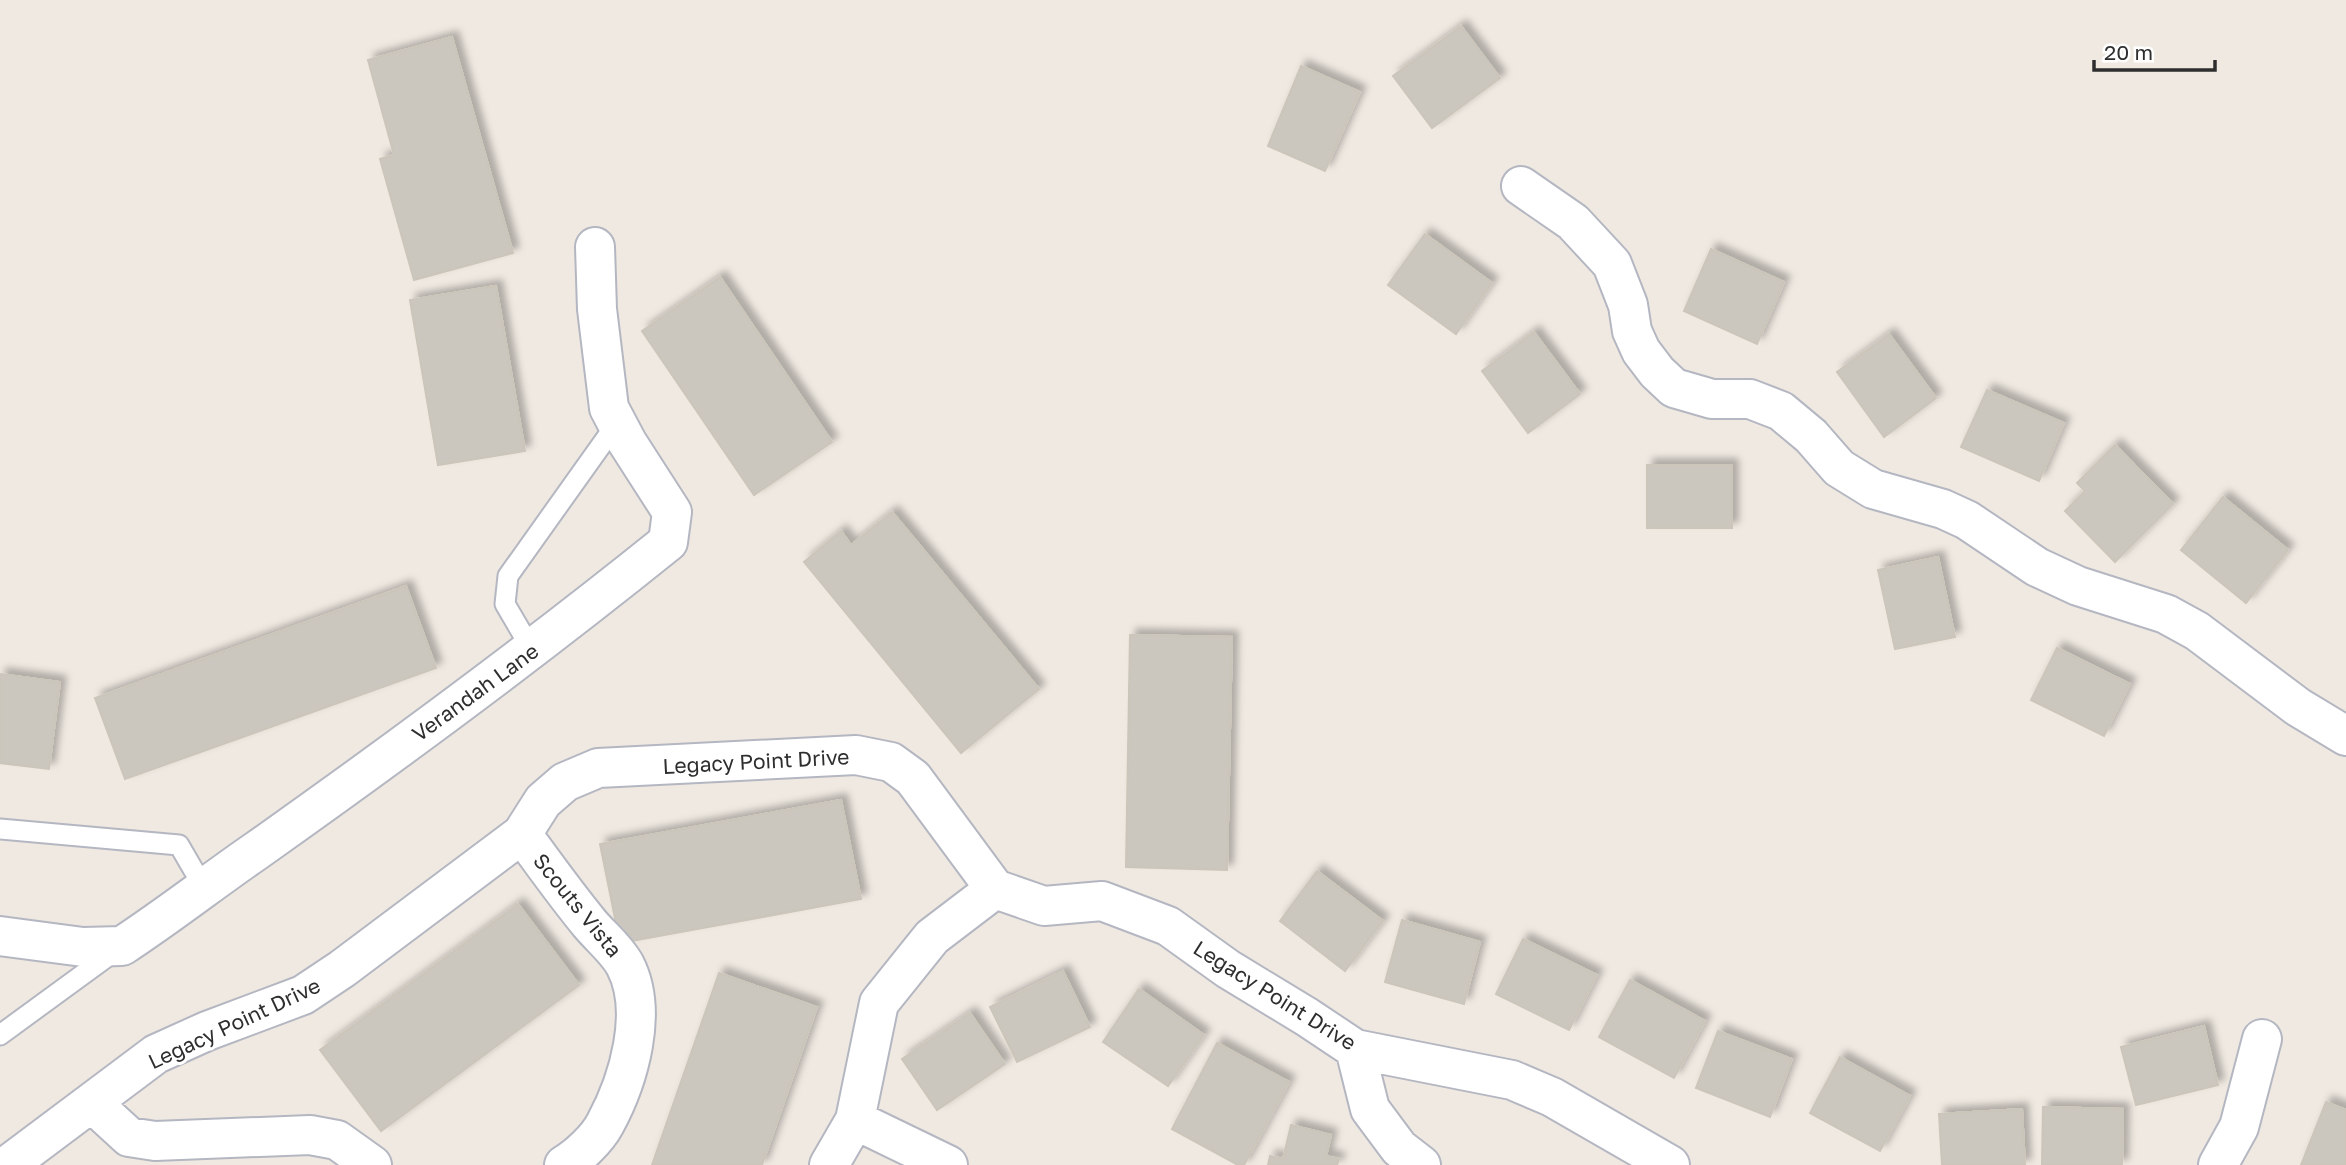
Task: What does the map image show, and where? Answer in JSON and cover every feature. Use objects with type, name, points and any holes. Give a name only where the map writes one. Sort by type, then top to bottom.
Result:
[{"type":"street","points":[[1521,186],[1573,222],[1612,264],[1628,305],[1632,331],[1641,351],[1674,388],[1712,399],[1750,399],[1781,411],[1811,436],[1839,468],[1873,489],[1943,509],[1967,520],[2037,567],[2078,586],[2166,614],[2197,631],[2298,707],[2346,736]]},
{"type":"street","name":"Verandah Lane","points":[[122,946],[532,650],[668,542],[672,512],[627,443],[609,408],[597,309],[595,247]]},
{"type":"street","name":"Legacy Point Drive","points":[[8,1165],[156,1054],[207,1031],[303,995],[342,969],[522,834],[542,801],[565,782],[598,768],[856,755],[891,762],[913,778],[995,889],[1044,906],[1102,901],[1168,926],[1228,969],[1355,1049],[1512,1080],[1552,1097],[1670,1165]]},
{"type":"street","name":"Scouts Vista","points":[[522,834],[589,923],[624,963],[635,995],[636,1028],[623,1084],[604,1126],[575,1158],[564,1165]]},
{"type":"street","points":[[829,1165],[855,1120],[879,1003],[932,937],[995,889]]},
{"type":"street","points":[[0,936],[83,947],[122,946]]},
{"type":"street","points":[[2218,1165],[2239,1127],[2262,1039]]},
{"type":"street","points":[[1355,1049],[1370,1110],[1399,1148],[1421,1165]]},
{"type":"street","points":[[93,1102],[129,1137],[155,1142],[310,1135],[337,1140],[373,1165]]},
{"type":"street","points":[[855,1120],[948,1165]]},
{"type":"lane","points":[[532,650],[505,604],[508,576],[617,423]]},
{"type":"lane","points":[[0,829],[179,845],[204,888]]},
{"type":"lane","points":[[0,1035],[122,946]]},
{"type":"building","points":[[1461,26],[1500,78],[1432,128],[1393,76]]},
{"type":"building","points":[[452,37],[513,253],[414,280],[380,159],[394,155],[368,60]]},
{"type":"building","points":[[1301,66],[1360,92],[1325,171],[1268,146]]},
{"type":"building","points":[[1425,234],[1492,283],[1456,334],[1388,285]]},
{"type":"building","points":[[1711,249],[1784,282],[1757,344],[1684,311]]},
{"type":"building","points":[[720,277],[832,442],[754,495],[642,331]]},
{"type":"building","points":[[496,286],[525,451],[438,465],[410,300]]},
{"type":"building","points":[[1534,332],[1580,394],[1528,433],[1482,371]]},
{"type":"building","points":[[1889,334],[1936,398],[1884,437],[1837,372]]},
{"type":"building","points":[[1987,390],[2064,423],[2039,481],[1961,447]]},
{"type":"building","points":[[2115,445],[2173,504],[2115,562],[2065,511],[2085,491],[2077,483]]},
{"type":"building","points":[[1647,465],[1732,465],[1732,528],[1647,528]]},
{"type":"building","points":[[2223,497],[2288,550],[2246,603],[2181,550]]},
{"type":"building","points":[[892,512],[1039,689],[961,753],[804,562],[841,531],[851,545]]},
{"type":"building","points":[[1938,557],[1955,637],[1895,649],[1878,570]]},
{"type":"building","points":[[406,586],[436,668],[125,779],[95,698]]},
{"type":"building","points":[[1130,635],[1232,637],[1227,870],[1126,867]]},
{"type":"building","points":[[2057,648],[2130,684],[2104,736],[2031,700]]},
{"type":"building","points":[[0,674],[60,682],[49,769],[0,763]]},
{"type":"building","points":[[841,800],[861,899],[620,943],[600,844]]},
{"type":"building","points":[[1317,871],[1383,921],[1345,971],[1280,921]]},
{"type":"building","points":[[518,904],[579,985],[381,1131],[320,1050]]},
{"type":"building","points":[[1402,920],[1480,942],[1464,1004],[1385,982]]},
{"type":"building","points":[[1523,939],[1597,975],[1569,1030],[1496,994]]},
{"type":"building","points":[[1063,971],[1090,1027],[1017,1062],[990,1007]]},
{"type":"building","points":[[719,973],[817,1007],[762,1165],[652,1165]]},
{"type":"building","points":[[1630,980],[1705,1021],[1674,1078],[1599,1037]]},
{"type":"building","points":[[1139,989],[1204,1035],[1168,1086],[1103,1042]]},
{"type":"building","points":[[970,1013],[1005,1064],[937,1110],[902,1059]]},
{"type":"building","points":[[2204,1026],[2218,1085],[2136,1105],[2121,1047]]},
{"type":"building","points":[[1718,1031],[1792,1059],[1770,1117],[1696,1088]]},
{"type":"building","points":[[1217,1043],[1289,1082],[1244,1165],[1238,1165],[1172,1129]]},
{"type":"building","points":[[1840,1057],[1910,1096],[1880,1151],[1810,1113]]},
{"type":"building","points":[[2326,1102],[2346,1110],[2346,1165],[2301,1165]]},
{"type":"building","points":[[2043,1107],[2123,1109],[2122,1165],[2042,1165]]},
{"type":"building","points":[[2022,1109],[2025,1165],[1942,1165],[1939,1114]]},
{"type":"building","points":[[1291,1125],[1331,1135],[1326,1156],[1339,1159],[1337,1165],[1268,1165],[1270,1156],[1283,1159]]}]
